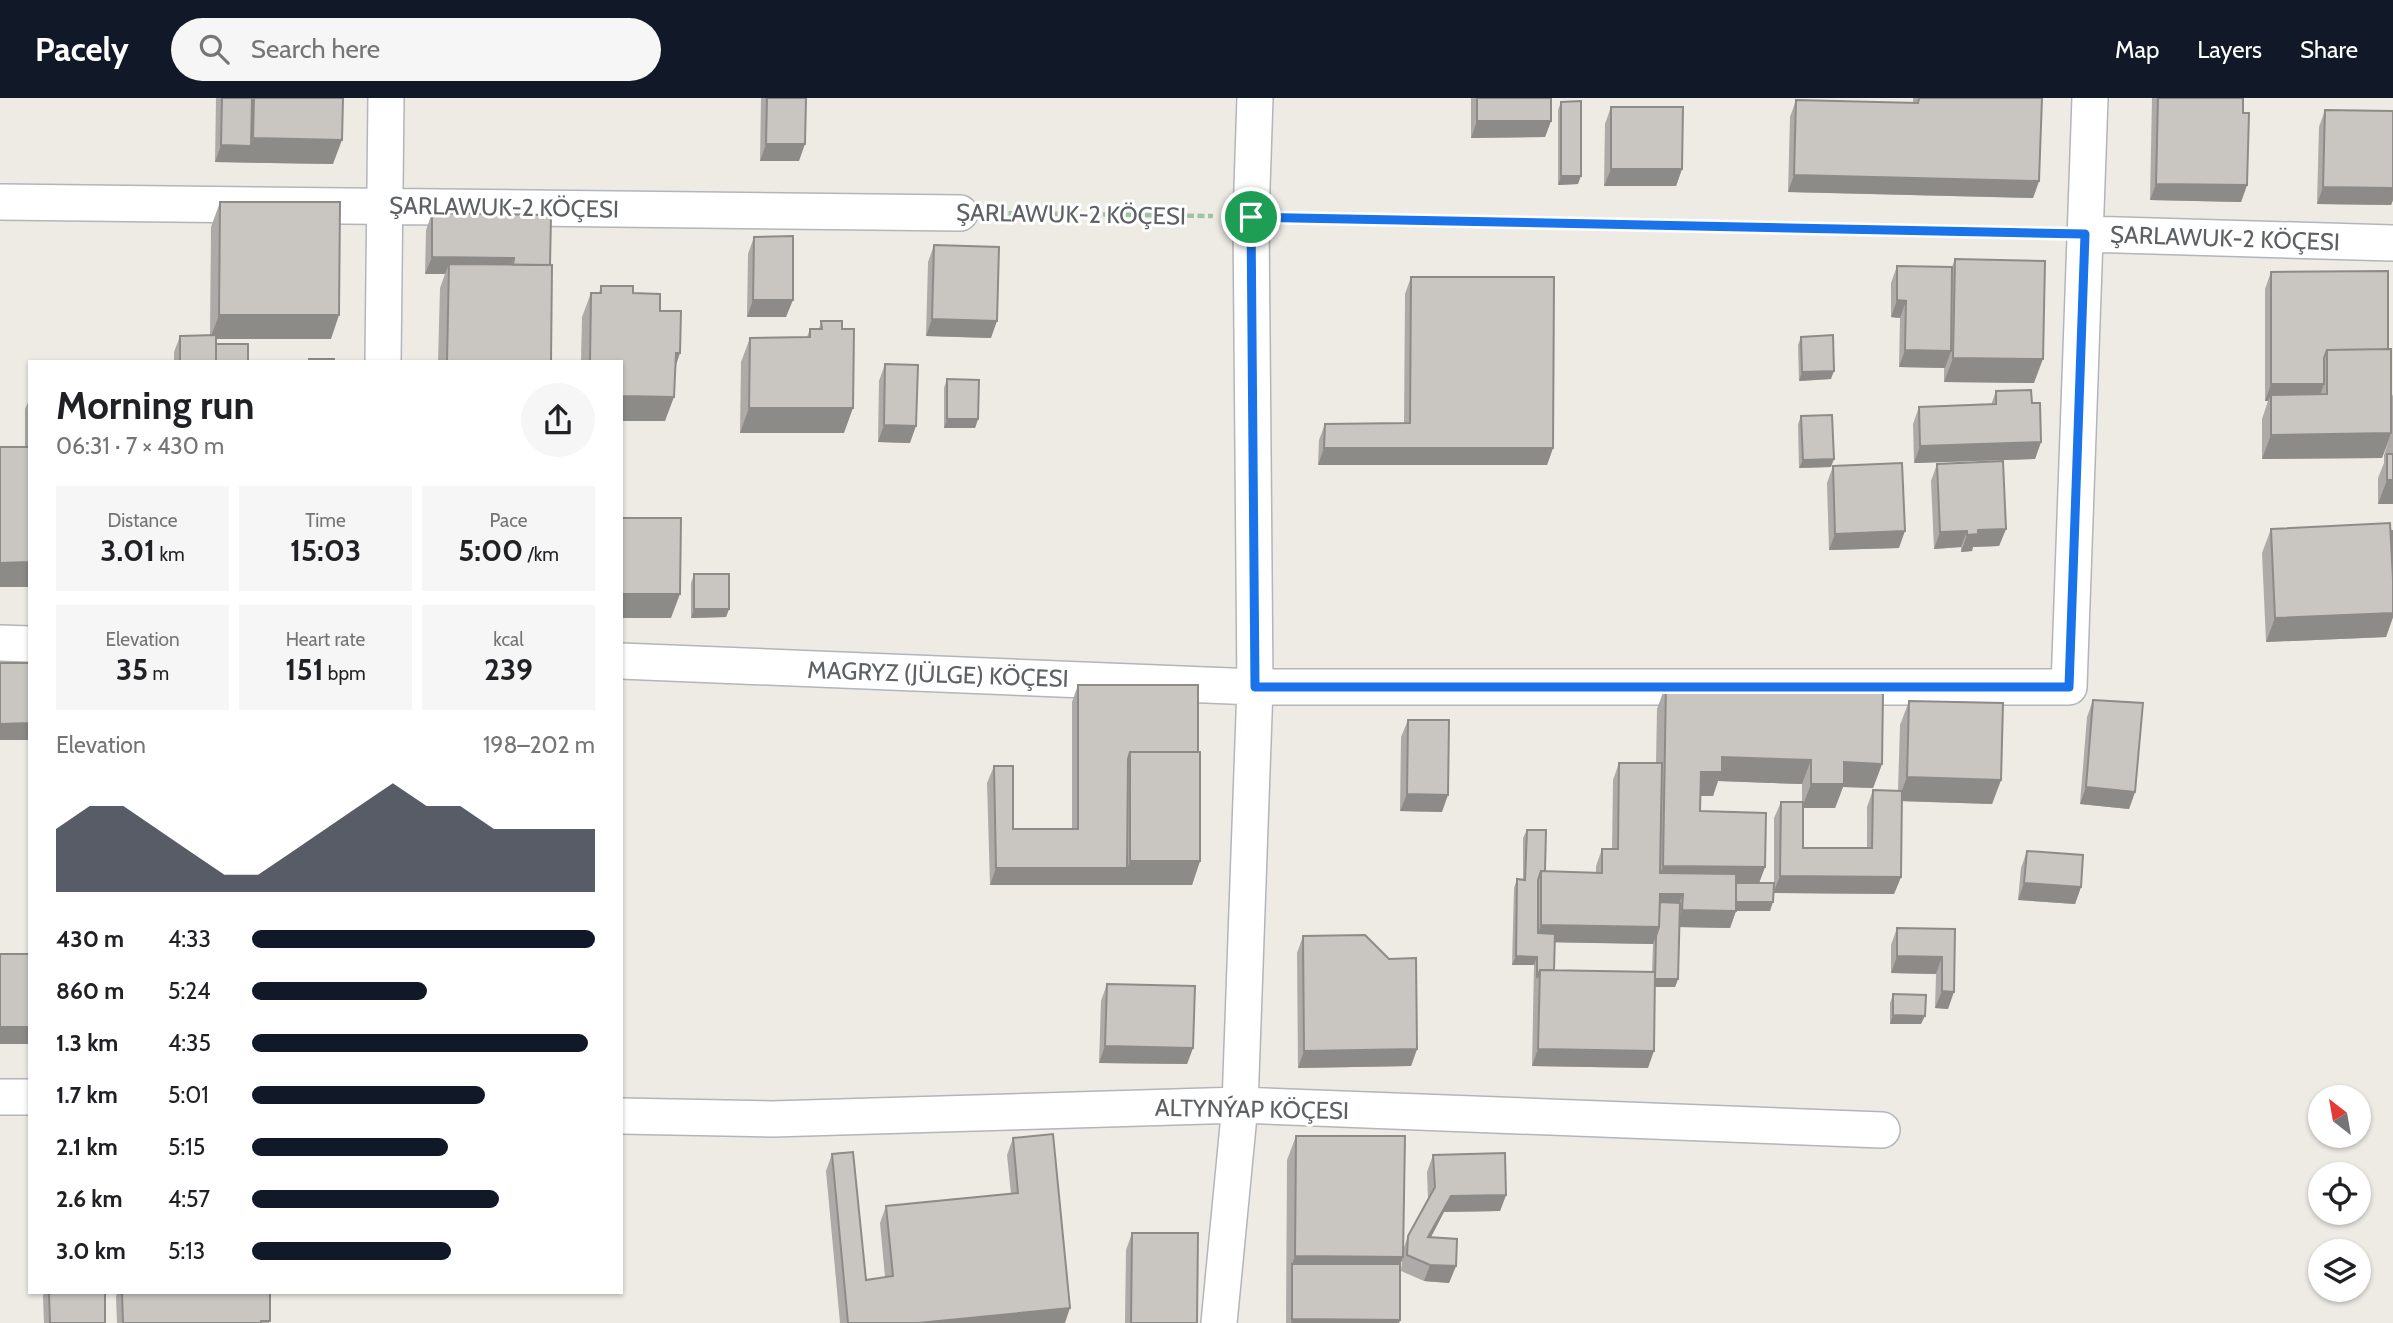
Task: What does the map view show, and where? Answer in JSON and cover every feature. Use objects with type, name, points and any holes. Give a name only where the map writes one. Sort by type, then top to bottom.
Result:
[{"type":"street","points":[[383,360],[386,98]]},
{"type":"street","points":[[1219,1323],[1240,1105],[1255,687],[1251,217],[1255,98]]},
{"type":"street","points":[[2085,234],[2090,98]]},
{"type":"street","name":"ŞARLAWUK-2 KÖÇESI","points":[[0,202],[960,213]]},
{"type":"street","name":"ŞARLAWUK-2 KÖÇESI","points":[[2085,234],[2393,243]]},
{"type":"street","name":"MAGRYZ (JÜLGE) KÖÇESI","points":[[623,661],[1255,687],[2069,687],[2085,234]]},
{"type":"street","points":[[0,643],[28,644]]},
{"type":"street","points":[[0,1097],[28,1097]]},
{"type":"street","name":"ALTYNÝAP KÖÇESI","points":[[623,1116],[772,1119],[1240,1105],[1882,1130]]},
{"type":"path","name":"ŞARLAWUK-2 KÖÇESI","points":[[960,213],[2085,234]]},
{"type":"building","points":[[222,98],[252,98],[251,146],[221,145]]},
{"type":"building","points":[[254,98],[343,98],[342,140],[253,138]]},
{"type":"building","points":[[767,98],[806,98],[805,144],[766,144]]},
{"type":"building","points":[[1477,98],[1551,98],[1551,121],[1477,121]]},
{"type":"building","points":[[1919,98],[2042,98],[2039,181],[1794,175],[1796,100],[1918,103]]},
{"type":"building","points":[[2158,98],[2243,98],[2243,113],[2249,113],[2247,185],[2156,184]]},
{"type":"building","points":[[1581,101],[1581,176],[1561,176],[1561,102]]},
{"type":"building","points":[[1611,107],[1683,107],[1682,169],[1611,169]]},
{"type":"building","points":[[2325,110],[2393,111],[2393,188],[2323,187]]},
{"type":"building","points":[[220,202],[340,202],[339,315],[219,315]]},
{"type":"building","points":[[432,213],[551,215],[550,265],[513,265],[514,258],[432,257]]},
{"type":"building","points":[[793,236],[793,300],[753,300],[754,237]]},
{"type":"building","points":[[934,245],[999,247],[997,321],[932,319]]},
{"type":"building","points":[[1955,259],[2045,261],[2043,359],[1953,358]]},
{"type":"building","points":[[449,264],[552,265],[551,360],[447,360]]},
{"type":"building","points":[[1897,266],[1952,267],[1951,351],[1905,350],[1906,301],[1897,300]]},
{"type":"building","points":[[2388,271],[2388,349],[2327,350],[2324,358],[2324,384],[2271,384],[2271,272]]},
{"type":"building","points":[[1411,277],[1554,277],[1553,448],[1324,448],[1325,424],[1410,423]]},
{"type":"building","points":[[601,286],[633,286],[633,293],[660,294],[660,311],[681,311],[680,353],[676,353],[674,397],[623,396],[623,360],[590,360],[591,293],[601,293]]},
{"type":"building","points":[[821,321],[842,321],[842,329],[854,329],[853,408],[749,408],[750,338],[810,337],[810,329],[822,329]]},
{"type":"building","points":[[216,335],[216,360],[180,360],[180,336]]},
{"type":"building","points":[[1833,335],[1834,371],[1802,372],[1801,337]]},
{"type":"building","points":[[216,344],[248,344],[248,360],[216,360]]},
{"type":"building","points":[[2391,349],[2391,433],[2271,435],[2271,395],[2327,394],[2327,350]]},
{"type":"building","points":[[885,364],[918,365],[916,426],[884,425]]},
{"type":"building","points":[[947,379],[979,380],[978,419],[947,419]]},
{"type":"building","points":[[2031,390],[2032,403],[2040,403],[2041,442],[1920,446],[1919,407],[1996,404],[1996,391]]},
{"type":"building","points":[[1832,415],[1834,459],[1803,460],[1801,416]]},
{"type":"building","points":[[0,447],[28,447],[28,562],[0,563]]},
{"type":"building","points":[[2387,454],[2393,454],[2393,480],[2387,480]]},
{"type":"building","points":[[2003,461],[2006,529],[1978,530],[1978,534],[1967,535],[1967,531],[1940,532],[1937,464]]},
{"type":"building","points":[[1902,463],[1905,531],[1835,534],[1833,466]]},
{"type":"building","points":[[623,518],[681,518],[680,594],[623,594]]},
{"type":"building","points":[[2390,523],[2393,613],[2275,618],[2271,529]]},
{"type":"building","points":[[2391,531],[2393,531],[2393,579]]},
{"type":"building","points":[[694,574],[729,574],[729,609],[694,609]]},
{"type":"building","points":[[0,663],[28,663],[28,723],[0,724]]},
{"type":"building","points":[[1666,684],[1782,685],[1883,692],[1882,764],[1844,762],[1844,784],[1811,784],[1811,760],[1722,757],[1722,772],[1701,772],[1700,811],[1766,813],[1765,867],[1663,866]]},
{"type":"building","points":[[1078,685],[1198,685],[1198,752],[1130,752],[1127,868],[996,868],[994,766],[1013,766],[1013,829],[1078,829]]},
{"type":"building","points":[[2093,700],[2143,703],[2135,792],[2086,787]]},
{"type":"building","points":[[1909,701],[2003,703],[2001,780],[1907,777]]},
{"type":"building","points":[[1408,720],[1449,720],[1448,795],[1407,794]]},
{"type":"building","points":[[1130,752],[1200,752],[1200,861],[1130,861]]},
{"type":"building","points":[[1619,763],[1662,763],[1660,873],[1736,874],[1736,911],[1682,910],[1683,894],[1660,894],[1659,927],[1541,925],[1541,871],[1602,873],[1602,849],[1618,849]]},
{"type":"building","points":[[1873,790],[1902,791],[1901,877],[1780,876],[1781,802],[1803,802],[1803,848],[1872,848]]},
{"type":"building","points":[[1527,830],[1546,830],[1545,871],[1541,871],[1538,880],[1538,933],[1555,934],[1554,970],[1540,970],[1537,978],[1537,957],[1516,956],[1517,879],[1525,880]]},
{"type":"building","points":[[2027,851],[2083,855],[2081,887],[2024,883]]},
{"type":"building","points":[[1736,883],[1774,883],[1773,902],[1736,902]]},
{"type":"building","points":[[1660,902],[1680,903],[1678,979],[1655,979]]},
{"type":"building","points":[[1897,928],[1955,929],[1954,992],[1942,991],[1942,957],[1897,956]]},
{"type":"building","points":[[1365,935],[1389,959],[1416,958],[1417,1049],[1304,1051],[1303,936]]},
{"type":"building","points":[[0,954],[28,954],[28,1027],[0,1027]]},
{"type":"building","points":[[1540,970],[1655,972],[1654,1051],[1538,1049]]},
{"type":"building","points":[[1107,984],[1195,986],[1193,1048],[1105,1046]]},
{"type":"building","points":[[1893,994],[1926,995],[1925,1016],[1893,1015]]},
{"type":"building","points":[[1053,1134],[1070,1308],[918,1323],[848,1323],[832,1154],[853,1152],[866,1280],[893,1276],[886,1206],[1018,1193],[1013,1138]]},
{"type":"building","points":[[1296,1136],[1405,1136],[1403,1257],[1295,1256]]},
{"type":"building","points":[[1505,1153],[1506,1195],[1451,1196],[1428,1237],[1457,1239],[1456,1266],[1430,1265],[1407,1255],[1408,1236],[1435,1187],[1433,1155]]},
{"type":"building","points":[[1132,1233],[1198,1233],[1197,1323],[1131,1323]]},
{"type":"building","points":[[1292,1264],[1400,1264],[1400,1320],[1292,1319]]},
{"type":"building","points":[[49,1294],[105,1294],[105,1323],[50,1323]]},
{"type":"building","points":[[122,1294],[270,1294],[270,1321],[261,1323],[123,1323]]},
{"type":"route","points":[[1251,217],[2085,234],[2069,687],[1255,687],[1251,217]]}]
